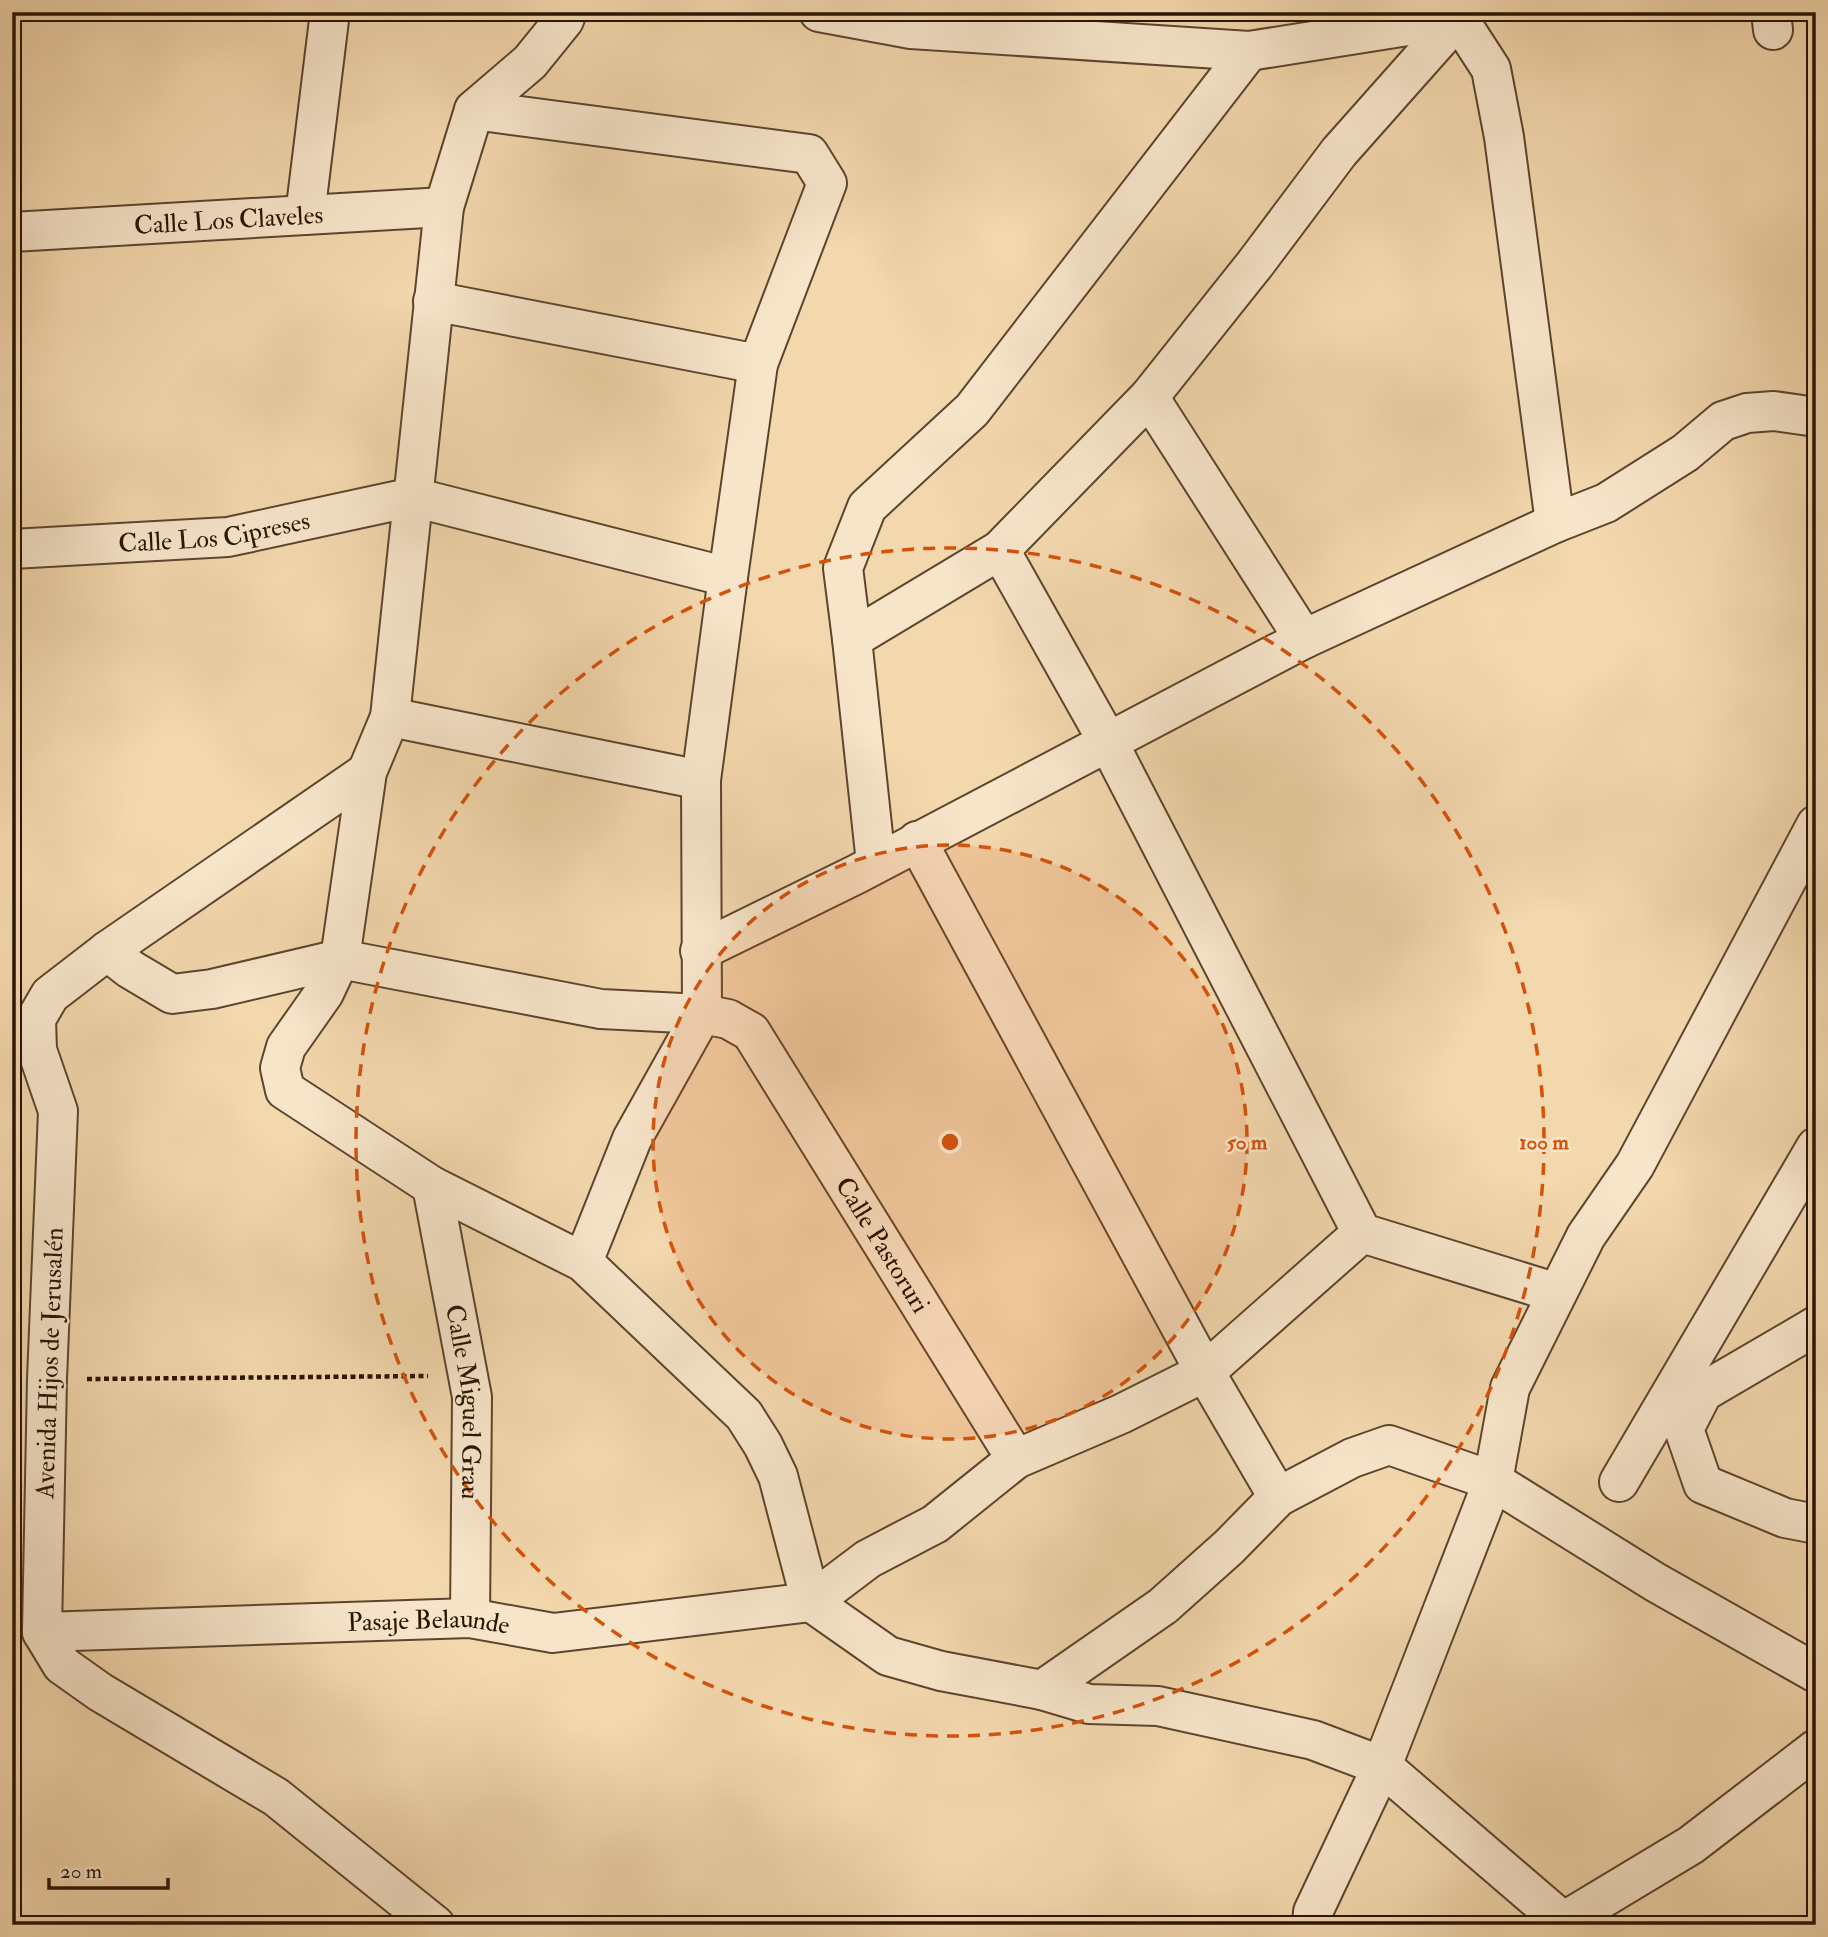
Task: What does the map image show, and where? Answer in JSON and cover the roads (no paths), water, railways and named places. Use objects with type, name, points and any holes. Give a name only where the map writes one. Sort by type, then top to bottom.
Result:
[{"type":"street","points":[[304,215],[330,12]]},
{"type":"street","points":[[567,12],[564,20],[530,62],[474,110],[444,207],[390,717],[367,772],[340,959],[324,993],[286,1047],[279,1068],[285,1090],[432,1186],[583,1262],[744,1415],[778,1476],[811,1602],[888,1656],[941,1671],[1042,1690],[1089,1704],[1158,1706],[1300,1737],[1382,1766],[1565,1924],[1691,1845],[1816,1749]]},
{"type":"street","points":[[819,12],[1249,51],[1458,15]]},
{"type":"street","points":[[852,639],[1000,550],[1149,397],[1255,264],[1339,152],[1458,15]]},
{"type":"street","points":[[1458,15],[1491,69],[1504,137],[1555,523]]},
{"type":"street","points":[[876,863],[843,568],[867,507],[972,410],[1249,51]]},
{"type":"street","points":[[474,110],[809,154],[827,183],[758,364],[701,780],[702,1014],[632,1139],[583,1262]]},
{"type":"street","name":"Calle Los Claveles","points":[[12,232],[444,207]]},
{"type":"street","points":[[433,301],[758,364]]},
{"type":"street","points":[[1149,397],[1304,639]]},
{"type":"street","points":[[701,951],[857,874],[1304,639],[1555,523],[1606,503],[1685,453],[1723,422],[1746,413],[1774,411],[1816,417]]},
{"type":"street","points":[[413,497],[728,577]]},
{"type":"street","name":"Calle Los Cipreses","points":[[12,549],[228,537],[413,497]]},
{"type":"street","points":[[1000,550],[1108,742],[1362,1233],[1557,1293]]},
{"type":"street","points":[[390,717],[701,780]]},
{"type":"street","name":"Avenida Hijos de Jerusalén","points":[[42,1632],[47,1379],[58,1111],[37,1050],[36,1019],[50,995],[107,951],[367,772]]},
{"type":"street","points":[[1312,1925],[1313,1912],[1382,1766],[1493,1481],[1510,1388],[1586,1236],[1635,1165],[1816,825]]},
{"type":"street","points":[[917,841],[1205,1372],[1278,1497]]},
{"type":"street","points":[[107,951],[172,994],[212,989],[340,959],[601,1009],[702,1014]]},
{"type":"street","name":"Calle Pastoruri","points":[[702,1014],[728,1019],[751,1032],[1016,1459]]},
{"type":"street","points":[[1619,1482],[1816,1146]]},
{"type":"street","name":"Calle Miguel Grau","points":[[432,1186],[472,1397],[470,1618]]},
{"type":"street","points":[[811,1602],[868,1559],[935,1524],[1016,1459],[1121,1414],[1205,1372],[1362,1233]]},
{"type":"street","points":[[1816,1326],[1703,1392],[1684,1429],[1703,1484],[1785,1518],[1816,1524]]},
{"type":"street","points":[[1042,1690],[1163,1606],[1229,1547],[1278,1497],[1352,1458],[1389,1445],[1493,1481],[1655,1582],[1811,1665]]},
{"type":"street","name":"Pasaje Belaunde","points":[[42,1632],[470,1618],[554,1633],[811,1602]]},
{"type":"street","points":[[42,1632],[62,1665],[100,1692],[276,1797],[435,1925]]}]
